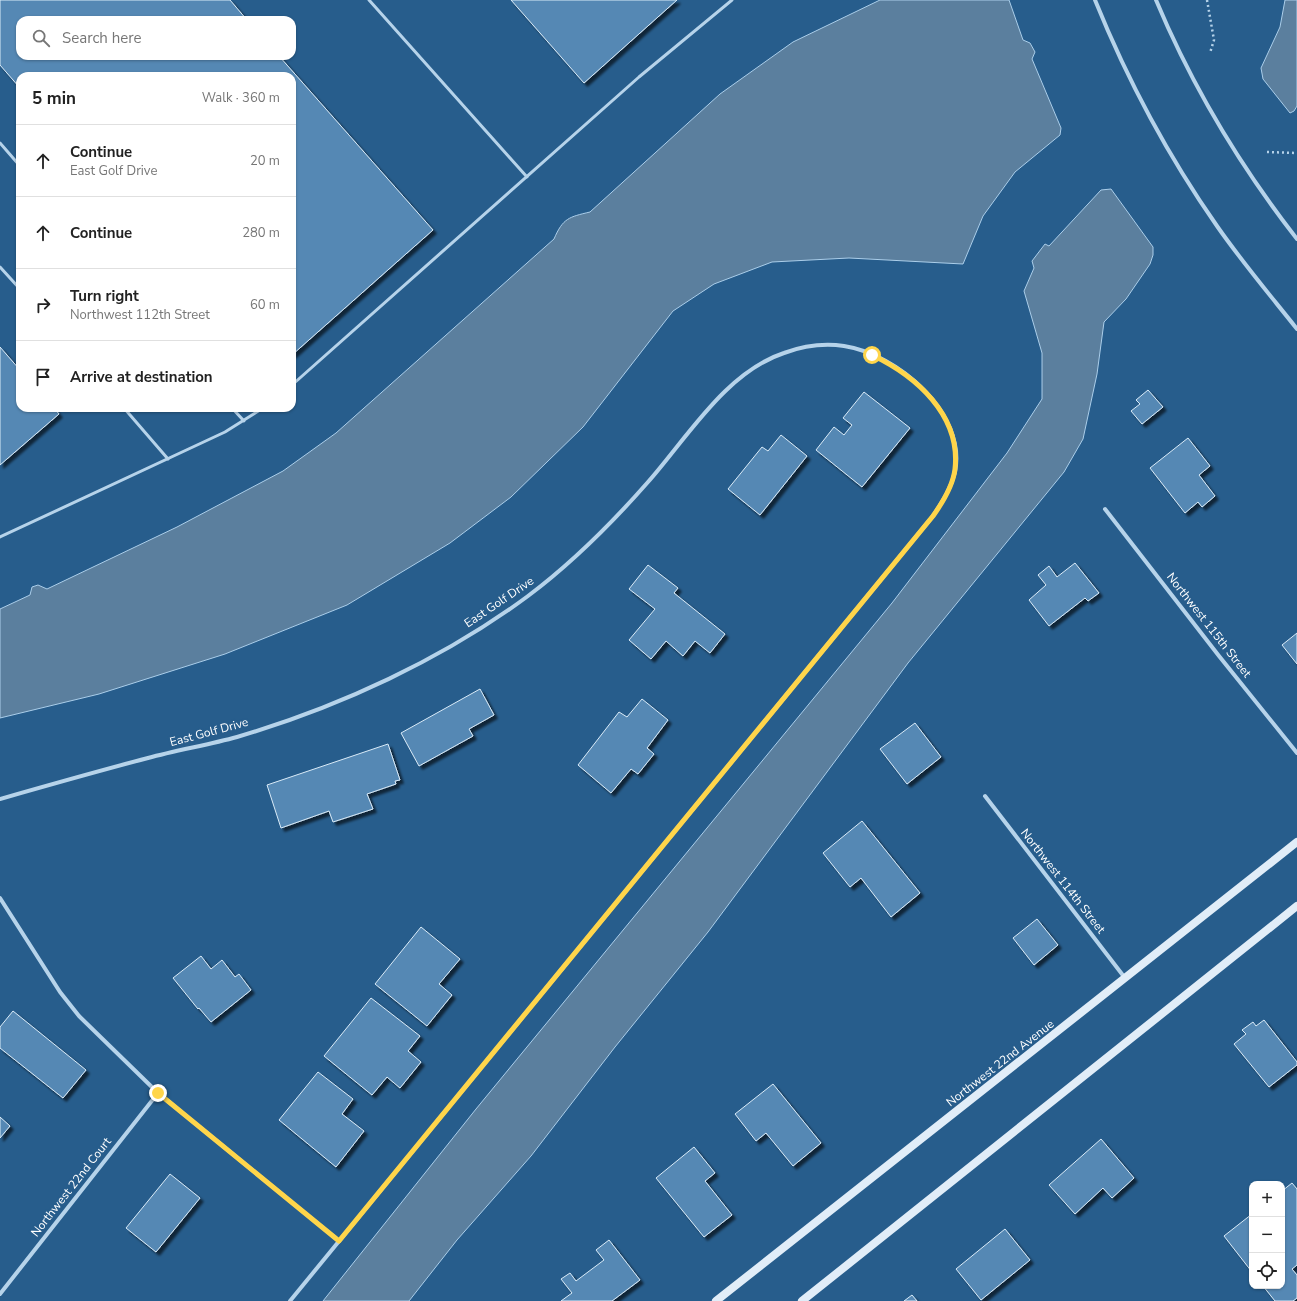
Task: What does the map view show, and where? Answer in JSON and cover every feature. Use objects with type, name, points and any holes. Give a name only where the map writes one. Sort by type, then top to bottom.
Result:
[{"type":"main road","name":"Northwest 22nd Avenue","points":[[716,1301],[1126,979],[1297,842]]},
{"type":"main road","points":[[802,1301],[1297,906]]},
{"type":"street","points":[[1095,0],[1124,66],[1168,149],[1222,232],[1297,329]]},
{"type":"street","points":[[1156,0],[1186,66],[1220,128],[1258,186],[1297,240]]},
{"type":"street","name":"East Golf Drive","points":[[0,799],[150,757],[244,734],[335,702],[403,672],[450,645],[528,596],[578,554],[630,502],[718,400],[745,375],[769,358],[799,348],[816,345],[852,348],[889,363],[911,379],[928,394],[937,405],[951,432],[956,456],[955,470],[951,484],[944,500],[933,516],[290,1301]]},
{"type":"street","name":"Northwest 115th Street","points":[[1105,509],[1219,656],[1297,753]]},
{"type":"street","name":"Northwest 114th Street","points":[[985,796],[1126,979]]},
{"type":"street","points":[[0,898],[60,992],[79,1016],[158,1093],[339,1241]]},
{"type":"street","name":"Northwest 22nd Court","points":[[0,1294],[158,1093]]},
{"type":"lane","points":[[369,0],[527,177]]},
{"type":"lane","points":[[296,381],[655,63],[732,0]]},
{"type":"lane","points":[[0,143],[16,161]]},
{"type":"lane","points":[[0,267],[16,285]]},
{"type":"lane","points":[[128,412],[168,458]]},
{"type":"lane","points":[[236,412],[244,421]]},
{"type":"lane","points":[[0,537],[168,458],[244,421],[257,412]]},
{"type":"path","points":[[1207,0],[1214,40],[1210,53]]},
{"type":"path","points":[[1267,152],[1297,153]]},
{"type":"water","points":[[880,0],[1009,0],[1023,40],[1030,43],[1035,52],[1032,59],[1061,128],[1060,135],[1015,172],[983,216],[963,264],[849,258],[772,262],[714,284],[673,311],[583,427],[511,497],[450,543],[347,605],[225,654],[99,694],[0,718],[0,609],[30,595],[32,587],[38,585],[47,589],[177,527],[283,471],[336,433],[554,239],[560,227],[564,223],[572,217],[590,212],[720,94],[793,42]]},
{"type":"water","points":[[1285,0],[1297,0],[1297,106],[1294,111],[1290,113],[1263,79],[1261,68],[1280,27]]},
{"type":"water","points":[[1111,189],[1153,247],[1153,255],[1150,264],[1126,299],[1104,322],[1097,374],[1083,439],[1064,472],[908,663],[708,932],[615,1047],[531,1156],[457,1240],[409,1301],[323,1301],[476,1109],[892,603],[1007,453],[1042,399],[1042,353],[1024,291],[1034,268],[1032,261],[1045,244],[1049,246],[1101,190]]},
{"type":"building","points":[[0,0],[230,0],[244,16],[16,16],[16,60],[283,60],[293,72],[16,72],[16,83],[0,65]]},
{"type":"building","points":[[511,0],[677,0],[584,83]]},
{"type":"building","points":[[296,75],[433,230],[296,351]]},
{"type":"building","points":[[0,347],[16,365],[16,412],[57,412],[59,414],[0,465]]},
{"type":"building","points":[[1148,390],[1163,407],[1142,424],[1131,411],[1140,404],[1136,400]]},
{"type":"building","points":[[864,392],[910,428],[862,487],[816,450],[834,427],[844,435],[852,425],[843,418]]},
{"type":"building","points":[[781,435],[807,456],[760,515],[728,489],[762,447],[768,451]]},
{"type":"building","points":[[1188,438],[1210,466],[1199,475],[1215,496],[1202,507],[1198,502],[1185,513],[1150,468]]},
{"type":"building","points":[[1075,563],[1099,593],[1088,601],[1085,598],[1049,626],[1029,600],[1046,585],[1038,575],[1049,566],[1057,577]]},
{"type":"building","points":[[648,565],[678,588],[674,593],[725,634],[710,653],[695,641],[683,656],[666,641],[651,659],[629,640],[655,609],[629,589]]},
{"type":"building","points":[[1297,633],[1297,664],[1282,645]]},
{"type":"building","points":[[480,689],[494,715],[469,729],[473,736],[419,766],[401,733]]},
{"type":"building","points":[[642,699],[668,720],[647,748],[654,754],[638,774],[631,769],[611,793],[578,765],[619,712],[627,717]]},
{"type":"building","points":[[915,723],[941,757],[907,784],[880,749]]},
{"type":"building","points":[[388,744],[400,780],[395,781],[396,784],[367,794],[373,809],[333,822],[329,811],[281,828],[267,785]]},
{"type":"building","points":[[862,821],[920,893],[891,917],[861,878],[850,887],[823,853]]},
{"type":"building","points":[[1037,919],[1058,945],[1034,965],[1013,938]]},
{"type":"building","points":[[421,927],[460,959],[439,984],[452,995],[427,1026],[375,984]]},
{"type":"building","points":[[201,956],[211,969],[222,960],[235,977],[239,974],[251,990],[211,1022],[199,1008],[198,1009],[173,978]]},
{"type":"building","points":[[371,998],[420,1036],[408,1051],[421,1062],[400,1088],[387,1077],[372,1095],[324,1056]]},
{"type":"building","points":[[13,1011],[86,1070],[63,1098],[0,1048],[0,1027]]},
{"type":"building","points":[[1264,1020],[1297,1062],[1297,1065],[1269,1087],[1234,1044],[1246,1034],[1242,1030],[1253,1022],[1256,1026]]},
{"type":"building","points":[[318,1072],[353,1099],[342,1114],[364,1131],[336,1167],[279,1120]]},
{"type":"building","points":[[773,1084],[821,1143],[793,1166],[766,1133],[756,1141],[735,1114]]},
{"type":"building","points":[[0,1117],[10,1126],[0,1138]]},
{"type":"building","points":[[1101,1139],[1134,1178],[1112,1198],[1103,1188],[1075,1214],[1049,1185]]},
{"type":"building","points":[[694,1147],[715,1173],[705,1181],[732,1215],[704,1237],[656,1178]]},
{"type":"building","points":[[170,1174],[200,1198],[156,1252],[126,1228]]},
{"type":"building","points":[[1292,1183],[1297,1189],[1297,1265],[1292,1269],[1297,1275],[1297,1298],[1293,1301],[1275,1301],[1265,1289],[1285,1289],[1285,1189]]},
{"type":"building","points":[[1249,1216],[1249,1268],[1224,1236]]},
{"type":"building","points":[[1005,1229],[1030,1260],[981,1300],[956,1269]]},
{"type":"building","points":[[609,1240],[640,1280],[612,1301],[561,1301],[572,1293],[561,1279],[570,1273],[576,1281],[604,1260],[596,1250]]},
{"type":"building","points":[[912,1295],[917,1301],[904,1301]]},
{"type":"route","points":[[158,1093],[339,1241],[933,516],[944,500],[955,470],[956,456],[955,444],[945,418],[937,405],[921,387],[900,370],[872,355]]}]
